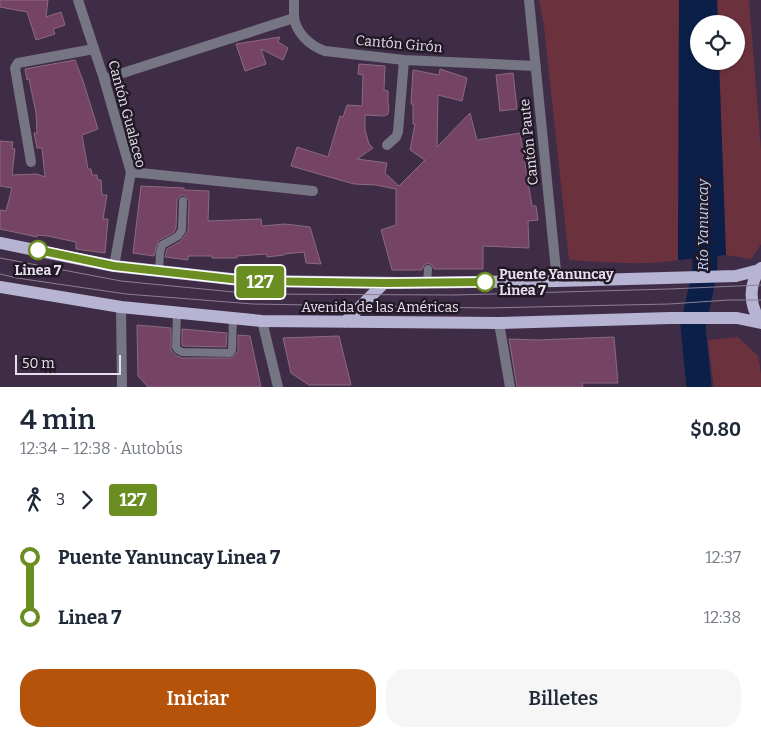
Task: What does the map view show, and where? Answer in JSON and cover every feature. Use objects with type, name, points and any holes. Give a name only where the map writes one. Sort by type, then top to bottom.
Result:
[{"type":"main road","name":"Avenida de las Américas","points":[[0,242],[114,266],[249,281],[427,283],[557,281],[736,276],[760,269]]},
{"type":"main road","name":"Avenida de las Américas","points":[[760,269],[752,285],[752,300],[754,310],[761,323]]},
{"type":"main road","points":[[345,322],[384,283]]},
{"type":"main road","name":"Avenida de las Américas","points":[[0,287],[121,307],[262,321],[499,323],[737,318],[761,323]]},
{"type":"street","name":"Cantón Gualaceo","points":[[78,0],[104,79],[130,172],[114,266]]},
{"type":"street","points":[[104,79],[294,18],[294,0]]},
{"type":"street","name":"Cantón Paute","points":[[530,0],[557,281]]},
{"type":"street","name":"Cantón Girón","points":[[294,18],[300,32],[306,39],[318,49],[325,51],[404,60],[536,66]]},
{"type":"street","points":[[31,162],[16,65],[18,63],[94,49]]},
{"type":"street","points":[[387,146],[396,137],[399,128],[404,60]]},
{"type":"street","points":[[130,172],[313,191]]},
{"type":"street","points":[[121,307],[122,387]]},
{"type":"street","points":[[262,321],[278,387]]},
{"type":"street","points":[[499,323],[510,387]]},
{"type":"lane","points":[[159,271],[162,245],[178,236],[182,230],[184,201]]},
{"type":"lane","points":[[427,283],[428,269]]},
{"type":"lane","points":[[177,313],[176,347],[182,352],[230,353],[232,350],[232,318]]},
{"type":"shaded area","points":[[539,0],[679,0],[678,260],[638,263],[569,260],[544,26]]},
{"type":"shaded area","points":[[717,0],[749,0],[761,149],[761,244],[751,259],[726,255],[719,70],[745,70],[745,15],[718,15]]},
{"type":"shaded area","points":[[738,337],[758,356],[761,387],[714,387],[708,340]]},
{"type":"water","points":[[679,0],[717,0],[718,15],[690,15],[690,70],[719,70],[726,255],[678,260]]},
{"type":"building","points":[[0,0],[48,0],[46,17],[61,12],[65,25],[53,29],[55,34],[36,40],[27,12],[0,7]]},
{"type":"building","points":[[280,37],[278,42],[288,48],[283,60],[261,49],[266,64],[245,71],[236,44]]},
{"type":"building","points":[[75,60],[98,129],[82,135],[88,169],[91,169],[92,175],[97,175],[98,180],[101,180],[102,195],[107,195],[103,219],[108,219],[105,253],[76,249],[76,242],[48,236],[37,235],[37,237],[0,229],[0,210],[6,211],[12,188],[0,186],[0,141],[13,142],[12,148],[15,149],[12,175],[37,174],[45,177],[42,148],[37,148],[34,133],[37,133],[36,113],[25,69]]},
{"type":"building","points":[[359,64],[385,66],[384,90],[388,91],[389,105],[388,114],[384,116],[365,115],[365,130],[369,144],[373,148],[357,159],[387,163],[385,173],[399,186],[425,160],[410,150],[415,124],[413,124],[413,104],[411,104],[413,70],[439,75],[440,69],[467,78],[462,101],[438,95],[437,147],[470,113],[477,140],[520,133],[532,206],[536,206],[538,220],[528,221],[529,248],[483,246],[483,269],[434,269],[428,263],[424,265],[422,270],[392,270],[381,230],[396,225],[396,189],[376,185],[354,184],[291,166],[297,147],[328,157],[340,116],[343,117],[347,105],[362,106],[363,75],[358,74]]},
{"type":"building","points":[[513,73],[517,109],[500,111],[496,75]]},
{"type":"building","points":[[141,186],[209,191],[208,221],[261,219],[262,226],[285,224],[310,227],[321,264],[306,263],[304,252],[267,257],[267,254],[237,256],[237,258],[188,256],[188,260],[165,257],[167,249],[181,241],[188,231],[189,201],[184,195],[180,196],[177,200],[176,228],[174,232],[158,241],[154,256],[133,253]]},
{"type":"building","points":[[137,325],[171,328],[171,350],[175,355],[182,358],[232,358],[238,351],[238,335],[250,336],[261,387],[148,387],[138,376]]},
{"type":"building","points":[[182,329],[227,333],[226,347],[183,346]]},
{"type":"building","points":[[339,336],[351,385],[309,385],[291,373],[283,338]]},
{"type":"building","points":[[614,337],[618,383],[582,383],[583,387],[517,387],[509,339],[537,340]]},
{"type":"waterway","name":"Río Yanuncay","points":[[699,387],[693,326],[705,271],[704,224]]},
{"type":"tram line","points":[[0,258],[121,281],[254,294],[455,295],[761,285]]},
{"type":"tram line","points":[[0,274],[126,294],[253,304],[487,308],[761,300]]},
{"type":"bus line","name":"127","points":[[38,250],[114,266],[249,281],[485,282]]},
{"type":"place","name":"Linea 7","points":[[38,250]]},
{"type":"place","name":"Puente Yanuncay Linea 7","points":[[485,282]]}]
